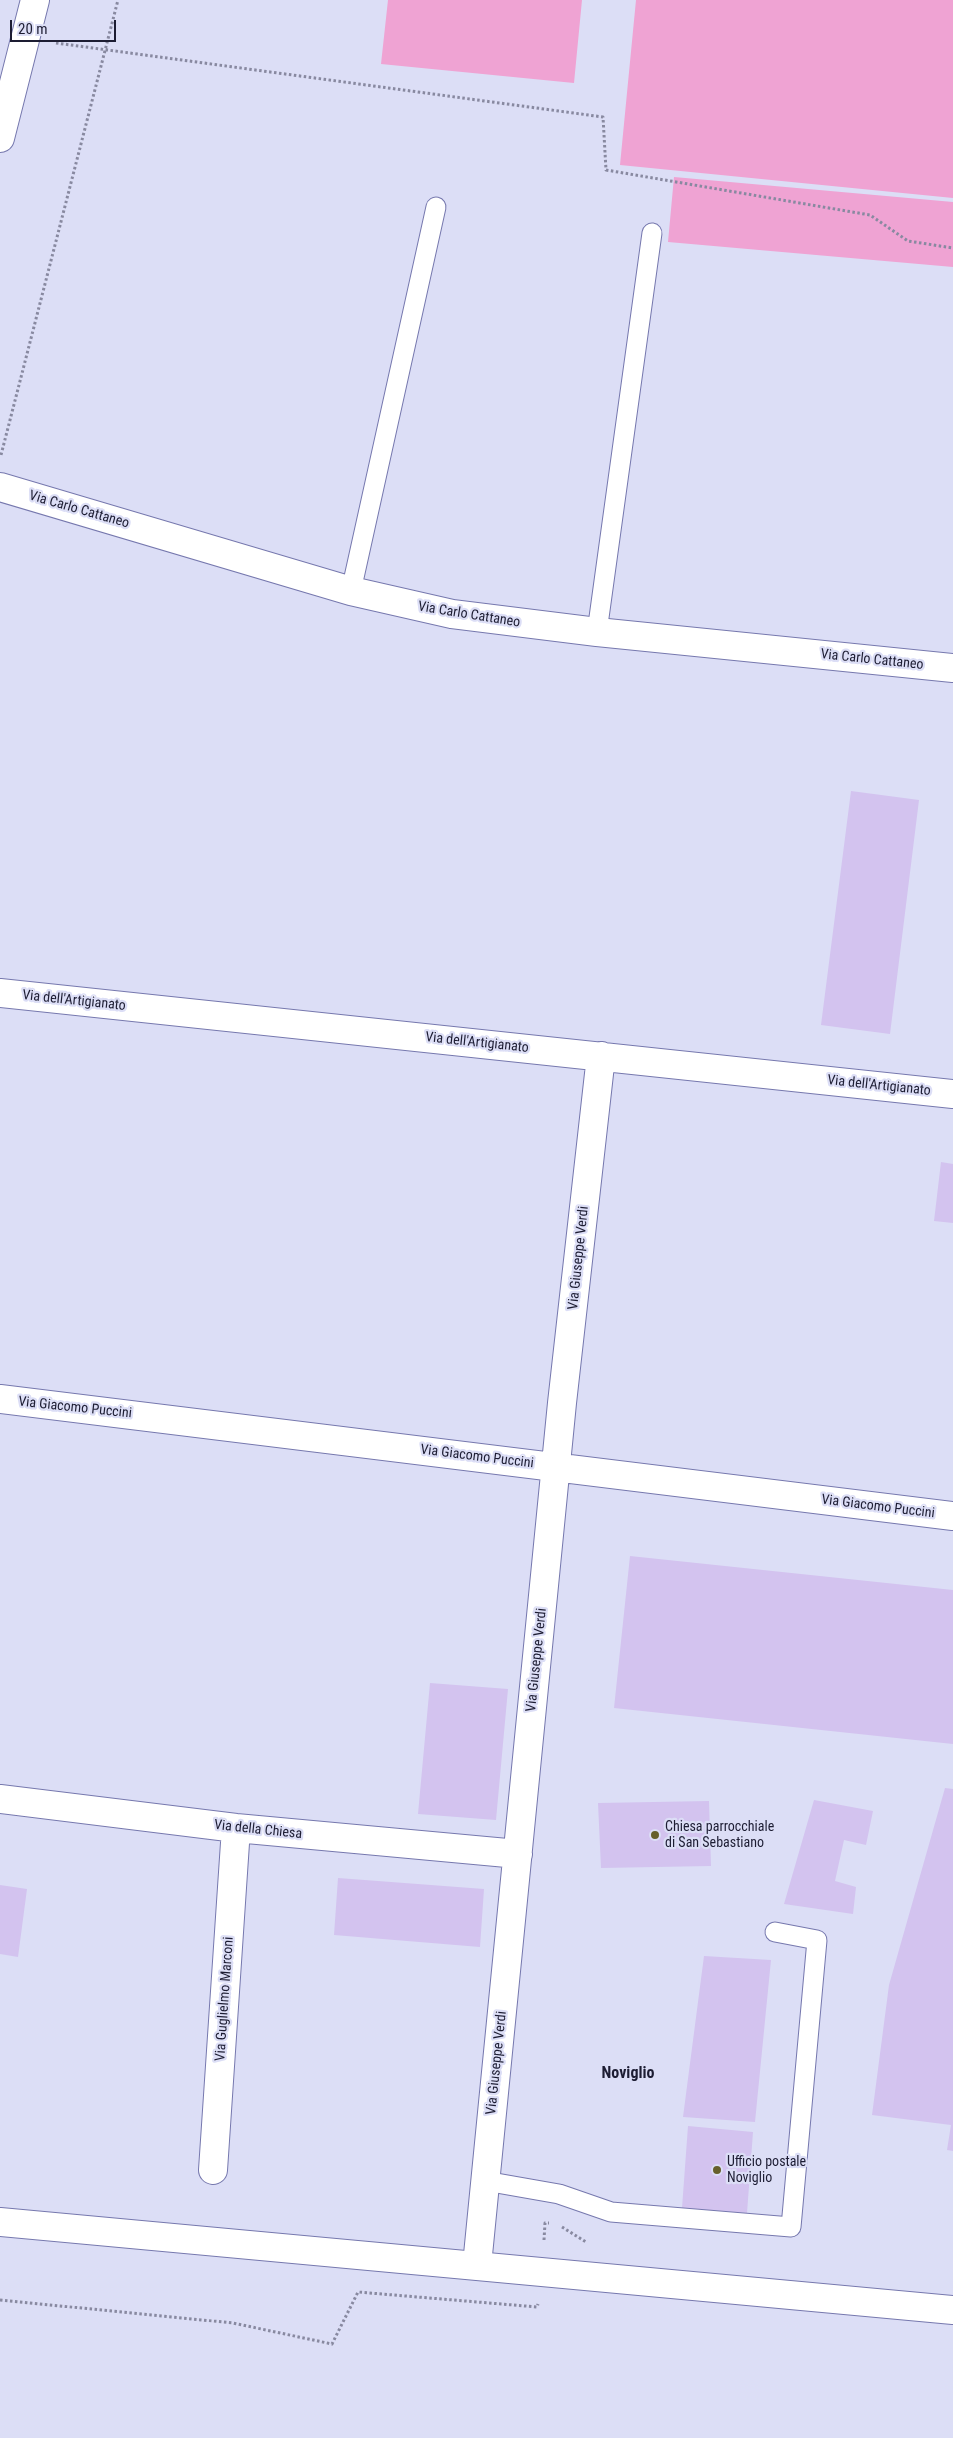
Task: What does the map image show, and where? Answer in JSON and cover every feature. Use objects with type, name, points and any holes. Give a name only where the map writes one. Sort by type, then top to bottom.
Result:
[{"type":"street","points":[[0,138],[35,0]]},
{"type":"street","name":"Via Carlo Cattaneo","points":[[0,487],[351,591],[452,614],[597,632],[953,668]]},
{"type":"street","name":"Via dell'Artigianato","points":[[0,993],[953,1094]]},
{"type":"street","name":"Via Giuseppe Verdi","points":[[477,2265],[556,1468],[602,1056]]},
{"type":"street","name":"Via Giacomo Puccini","points":[[0,1399],[953,1516]]},
{"type":"street","name":"Via della Chiesa","points":[[0,1800],[236,1828],[518,1854]]},
{"type":"street","name":"Via Guglielmo Marconi","points":[[213,2170],[236,1828]]},
{"type":"street","points":[[0,2222],[953,2310]]},
{"type":"lane","points":[[351,591],[436,207]]},
{"type":"lane","points":[[597,632],[652,233]]},
{"type":"lane","points":[[485,2181],[559,2194],[611,2212],[791,2227],[817,1940],[775,1932]]},
{"type":"path","points":[[0,460],[118,0]]},
{"type":"path","points":[[25,38],[603,117],[606,170],[870,215],[908,241],[953,248]]},
{"type":"shaded area","points":[[388,0],[582,0],[574,83],[381,64]]},
{"type":"shaded area","points":[[636,0],[953,0],[953,198],[620,165]]},
{"type":"shaded area","points":[[674,177],[953,202],[953,267],[668,242]]},
{"type":"building","points":[[851,791],[919,800],[890,1034],[821,1025]]},
{"type":"building","points":[[941,1162],[953,1164],[953,1223],[934,1221]]},
{"type":"building","points":[[630,1556],[953,1590],[953,1744],[614,1708]]},
{"type":"building","points":[[430,1683],[508,1689],[496,1820],[418,1814]]},
{"type":"building","points":[[945,1788],[953,1789],[953,2151],[947,2150],[951,2125],[872,2115],[889,1985]]},
{"type":"building","points":[[814,1800],[873,1811],[866,1845],[844,1840],[835,1881],[856,1887],[853,1914],[784,1904]]},
{"type":"building","name":"Chiesa parrocchiale di San Sebastiano","points":[[709,1801],[711,1866],[601,1868],[598,1803]]},
{"type":"building","points":[[338,1878],[484,1889],[480,1947],[334,1935]]},
{"type":"building","points":[[0,1885],[27,1889],[18,1957],[0,1954]]},
{"type":"building","points":[[704,1956],[771,1960],[755,2122],[683,2117]]},
{"type":"building","points":[[688,2126],[753,2132],[747,2213],[682,2208]]},
{"type":"place","name":"Chiesa parrocchiale di San Sebastiano","points":[[655,1835]]},
{"type":"place","name":"Ufficio postale Noviglio","points":[[717,2170]]},
{"type":"district","name":"Noviglio","points":[[628,2074]]}]
